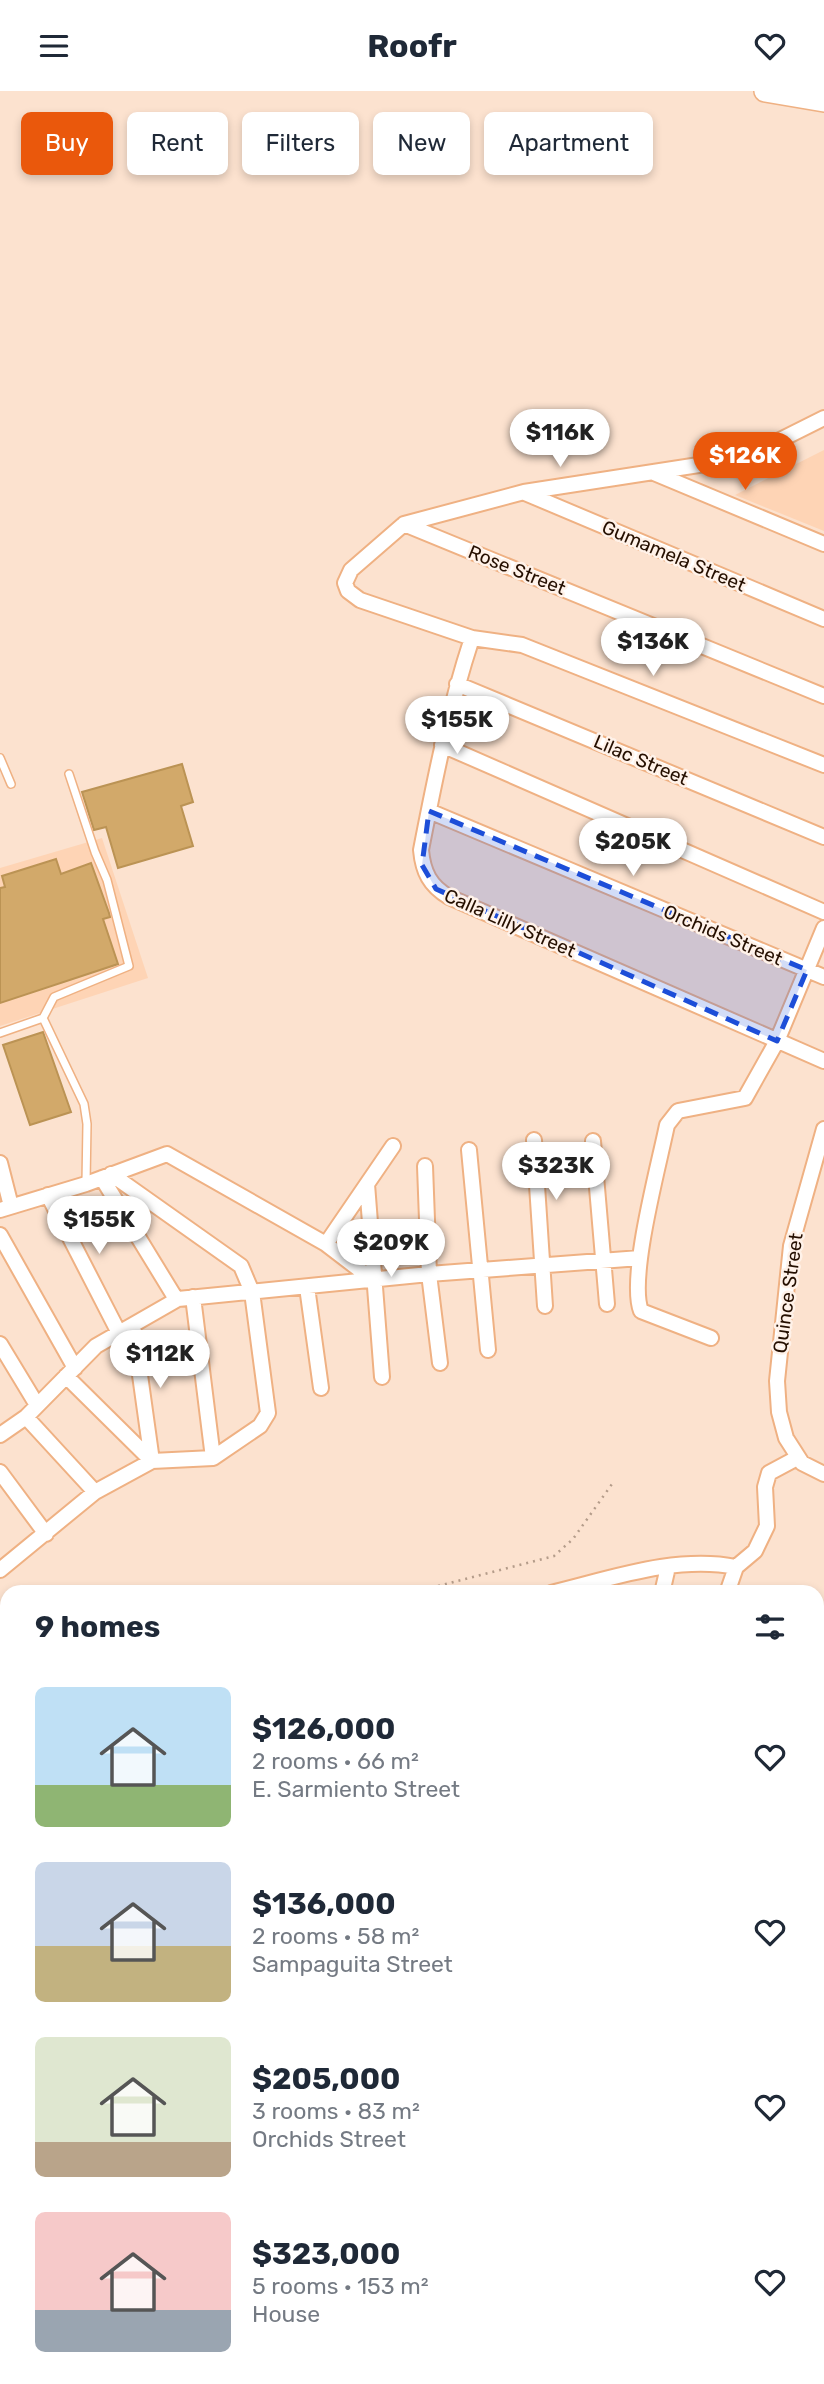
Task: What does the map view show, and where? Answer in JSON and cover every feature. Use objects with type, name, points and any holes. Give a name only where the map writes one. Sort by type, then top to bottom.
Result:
[{"type":"main road","points":[[765,91],[824,101]]},
{"type":"street","points":[[824,418],[744,458],[524,492],[404,524],[351,570],[345,583],[348,591],[360,600],[472,638],[522,645],[824,765]]},
{"type":"street","points":[[653,472],[824,544]]},
{"type":"street","name":"Gumamela Street","points":[[524,492],[824,619]]},
{"type":"street","name":"Rose Street","points":[[404,524],[824,696]]},
{"type":"street","name":"Calla Lilly Street","points":[[472,638],[442,745],[421,850],[422,865],[436,889],[824,1061]]},
{"type":"street","name":"Lilac Street","points":[[457,684],[824,837]]},
{"type":"street","points":[[442,745],[824,912]]},
{"type":"street","name":"Orchids Street","points":[[429,811],[824,977]]},
{"type":"street","points":[[711,1338],[641,1311],[636,1299],[640,1258],[667,1125],[678,1111],[744,1099],[777,1041],[824,928]]},
{"type":"street","name":"Quince Street","points":[[797,1458],[786,1437],[779,1412],[776,1381],[791,1246],[824,1129]]},
{"type":"street","points":[[534,1140],[545,1306]]},
{"type":"street","points":[[593,1141],[607,1304]]},
{"type":"street","points":[[326,1244],[393,1146]]},
{"type":"street","points":[[469,1150],[488,1350]]},
{"type":"street","points":[[0,1163],[6,1208],[86,1184],[167,1154],[326,1244],[373,1280]]},
{"type":"street","points":[[425,1165],[429,1274],[440,1363]]},
{"type":"street","points":[[2,1565],[46,1534],[95,1492],[152,1461],[213,1458],[260,1426],[268,1413],[252,1292],[241,1266],[107,1176]]},
{"type":"street","points":[[107,1176],[176,1299]]},
{"type":"street","points":[[368,1184],[382,1377]]},
{"type":"street","points":[[47,1195],[119,1333]]},
{"type":"street","points":[[0,1234],[71,1372],[152,1461]]},
{"type":"street","points":[[0,1435],[26,1417],[96,1346],[176,1299],[429,1274],[640,1258]]},
{"type":"street","points":[[307,1287],[321,1388]]},
{"type":"street","points":[[192,1297],[213,1458]]},
{"type":"street","points":[[133,1325],[152,1461]]},
{"type":"street","points":[[0,1344],[37,1405]]},
{"type":"street","points":[[26,1417],[95,1492]]},
{"type":"street","points":[[730,1585],[736,1567],[755,1551],[767,1526],[765,1487],[769,1473],[797,1458],[811,1469],[824,1473]]},
{"type":"street","points":[[0,1472],[46,1534]]},
{"type":"street","points":[[606,1585],[668,1567],[712,1562],[736,1567]]},
{"type":"street","points":[[664,1585],[668,1567]]},
{"type":"lane","points":[[0,758],[11,784]]},
{"type":"lane","points":[[0,1033],[43,1018],[54,997],[129,966],[107,880],[69,773]]},
{"type":"lane","points":[[43,1018],[84,1104],[87,1124],[86,1184]]},
{"type":"path","points":[[442,1585],[554,1556],[573,1539],[612,1484]]},
{"type":"highlighted area","points":[[429,811],[807,970],[777,1041],[436,889],[422,865]]},
{"type":"shaded area","points":[[824,450],[824,531],[735,495]]},
{"type":"shaded area","points":[[102,838],[148,978],[0,1026],[0,868]]},
{"type":"building","points":[[182,764],[193,802],[181,806],[193,846],[118,868],[106,827],[94,830],[82,792]]},
{"type":"building","points":[[56,859],[61,874],[91,863],[109,913],[110,917],[103,919],[118,964],[0,1003],[0,888],[5,887],[2,876]]},
{"type":"building","points":[[43,1032],[71,1112],[30,1125],[3,1045]]}]
